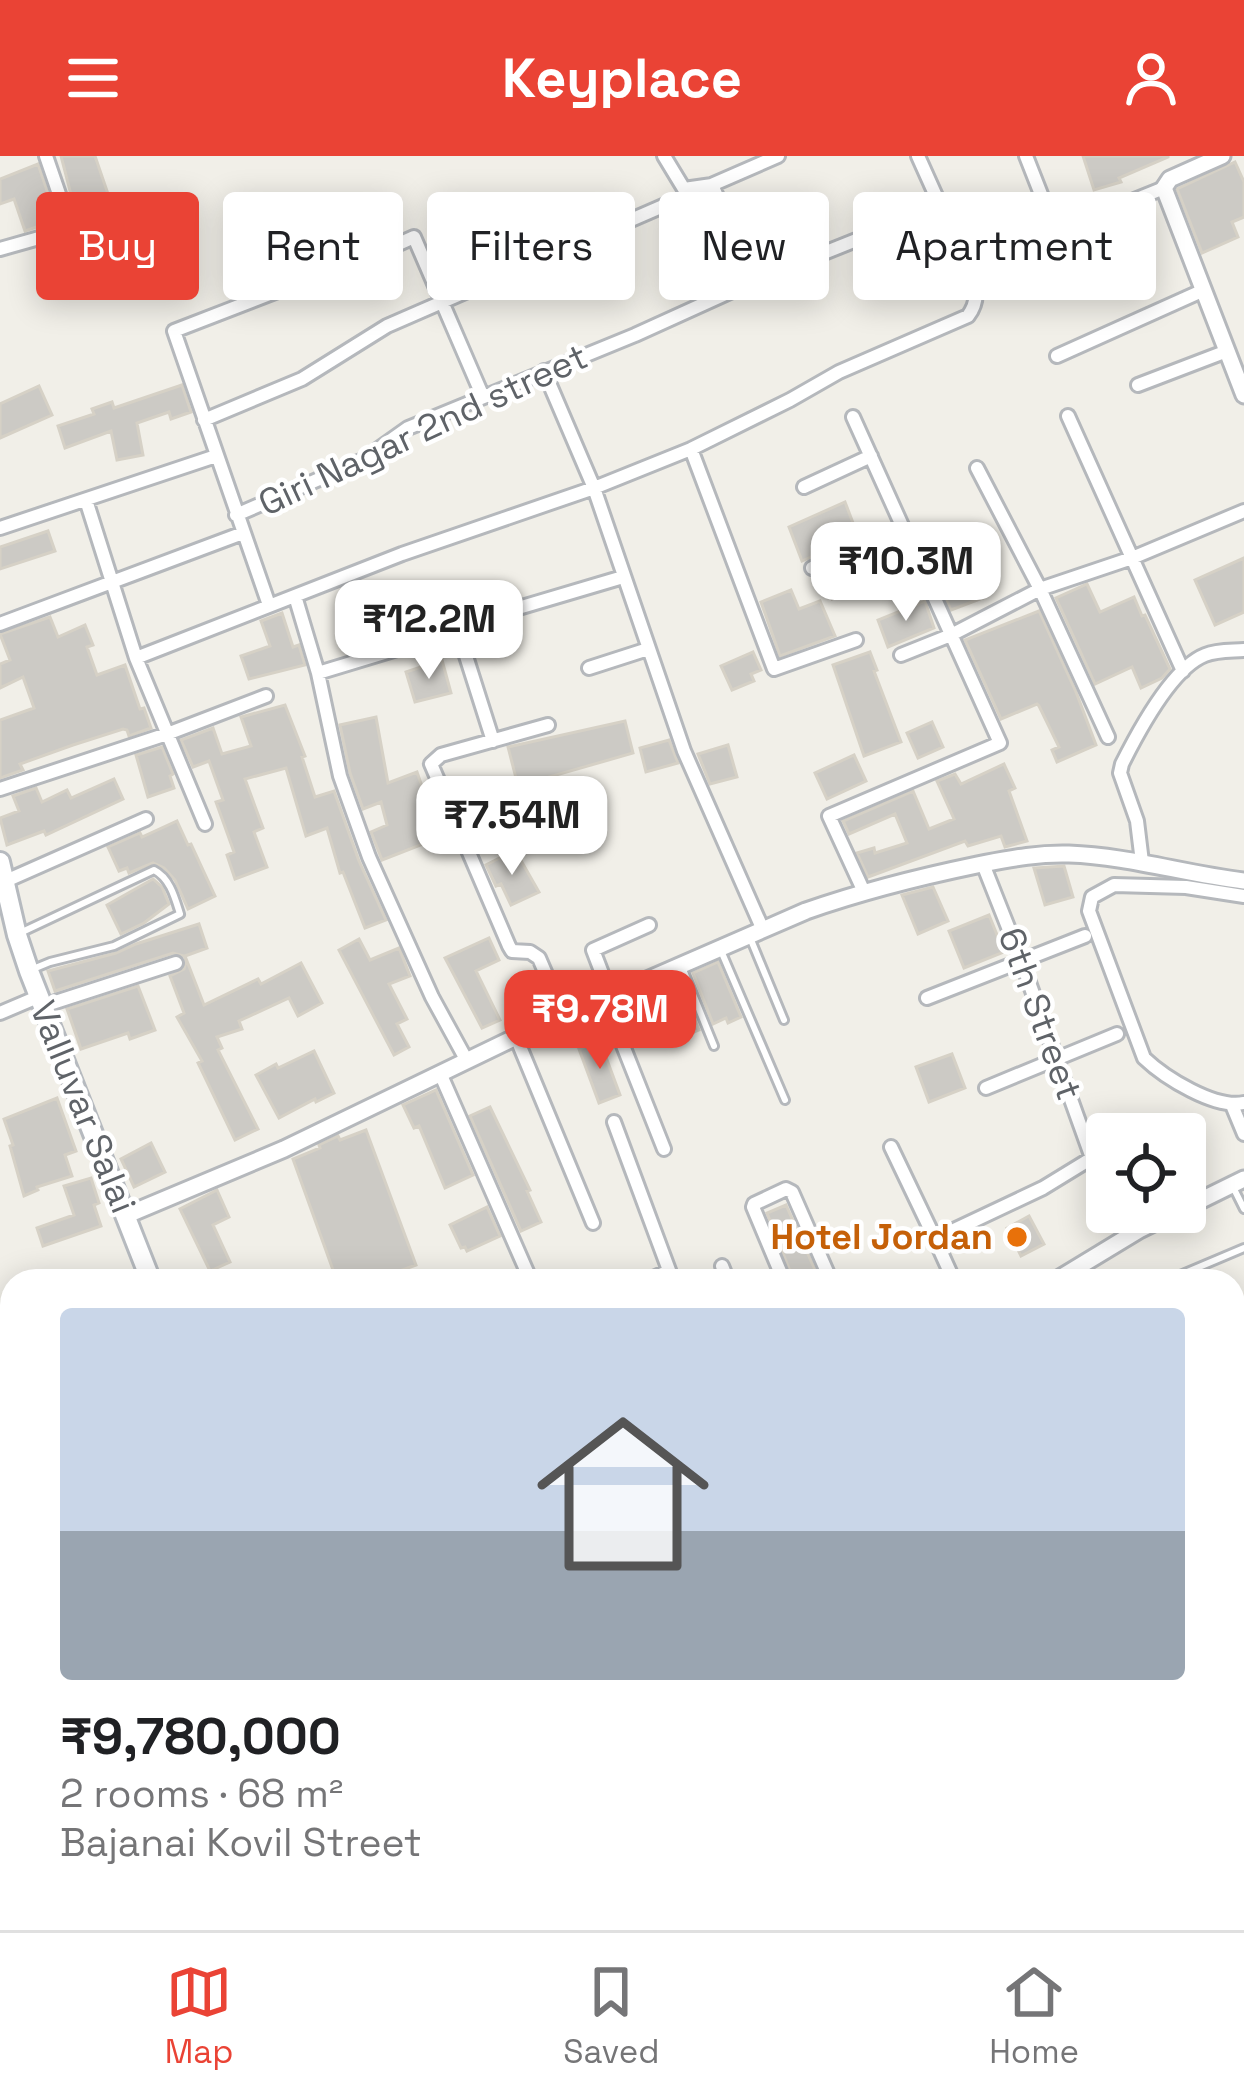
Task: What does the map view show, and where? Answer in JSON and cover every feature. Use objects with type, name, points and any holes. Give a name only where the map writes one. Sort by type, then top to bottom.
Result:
[{"type":"main road","name":"Valluvar Salai","points":[[2,876],[29,971],[147,1269]]},
{"type":"street","points":[[0,249],[71,229],[46,156]]},
{"type":"street","points":[[664,156],[684,189],[712,185]]},
{"type":"street","points":[[204,420],[302,379],[387,326],[778,156]]},
{"type":"street","points":[[918,156],[935,192]]},
{"type":"street","points":[[1026,156],[1040,192]]},
{"type":"street","points":[[1154,192],[1169,179],[1222,156]]},
{"type":"street","points":[[712,185],[715,192]]},
{"type":"street","points":[[1164,188],[1244,395]]},
{"type":"street","points":[[403,242],[414,237],[483,397]]},
{"type":"street","points":[[1057,356],[1204,290]]},
{"type":"street","points":[[254,300],[175,331],[269,605]]},
{"type":"street","name":"Giri Nagar 2nd street","points":[[236,514],[363,460],[408,428],[711,300]]},
{"type":"street","points":[[136,658],[691,448],[839,372],[968,316],[976,300]]},
{"type":"street","points":[[1138,385],[1227,351]]},
{"type":"street","points":[[544,371],[594,488],[684,752],[756,933]]},
{"type":"street","points":[[1067,416],[1183,671]]},
{"type":"street","points":[[854,417],[1000,743],[829,815],[863,892]]},
{"type":"street","points":[[691,448],[774,669],[856,640]]},
{"type":"street","points":[[0,528],[216,456]]},
{"type":"street","points":[[804,487],[871,456]]},
{"type":"street","points":[[976,468],[1040,589],[1108,737]]},
{"type":"street","points":[[86,500],[136,658],[205,824]]},
{"type":"street","points":[[901,655],[1040,589],[1132,558],[1244,511]]},
{"type":"street","points":[[812,568],[903,527]]},
{"type":"street","points":[[0,624],[243,532]]},
{"type":"street","points":[[488,617],[622,578]]},
{"type":"street","points":[[296,596],[340,776],[369,857],[432,997],[467,1060]]},
{"type":"street","points":[[317,673],[404,647]]},
{"type":"street","points":[[589,668],[648,649]]},
{"type":"street","points":[[1142,862],[1136,821],[1120,773],[1122,764],[1188,664],[1213,652],[1244,650]]},
{"type":"street","points":[[466,656],[493,741]]},
{"type":"street","points":[[0,789],[266,696]]},
{"type":"street","points":[[548,725],[441,755],[431,764],[508,946],[539,958],[564,1016]]},
{"type":"street","points":[[2,876],[146,819]]},
{"type":"street","points":[[127,1215],[284,1149],[516,1037],[806,911],[863,892],[1033,854],[1142,862],[1206,877],[1244,880]]},
{"type":"street","name":"6th Street","points":[[983,864],[1086,1141]]},
{"type":"street","points":[[1244,896],[1186,887],[1114,885],[1092,897],[1089,911],[1144,1058],[1198,1093],[1238,1104],[1244,1134]]},
{"type":"street","points":[[649,925],[593,950],[664,1149]]},
{"type":"street","points":[[927,998],[1084,936]]},
{"type":"street","points":[[0,1013],[176,963]]},
{"type":"street","points":[[986,1088],[1117,1034]]},
{"type":"street","points":[[516,1037],[593,1223]]},
{"type":"street","points":[[440,1073],[526,1269]]},
{"type":"street","points":[[614,1122],[668,1269]]},
{"type":"street","points":[[891,1147],[949,1269]]},
{"type":"street","points":[[935,1239],[1043,1188],[1086,1162]]},
{"type":"street","points":[[1206,1198],[1238,1182]]},
{"type":"street","points":[[779,1269],[753,1207],[786,1190],[792,1192],[826,1269]]},
{"type":"street","points":[[1075,1269],[1134,1233]]},
{"type":"lane","points":[[16,935],[154,870],[175,897],[180,914],[114,946],[29,971]]},
{"type":"lane","points":[[756,933],[784,1020]]},
{"type":"lane","points":[[721,949],[785,1100]]},
{"type":"lane","points":[[682,967],[714,1046]]},
{"type":"lane","points":[[1238,1182],[1244,1209]]},
{"type":"lane","points":[[1194,1269],[1244,1248]]},
{"type":"building","points":[[61,156],[95,156],[107,192],[70,192]]},
{"type":"building","points":[[1083,156],[1168,157],[1119,178],[1121,182],[1094,190]]},
{"type":"building","points":[[1235,162],[1244,182],[1244,217],[1232,222],[1238,237],[1202,253],[1177,189]]},
{"type":"building","points":[[38,164],[48,192],[36,192],[36,227],[25,231],[14,199],[0,204],[0,179]]},
{"type":"building","points":[[182,385],[191,412],[171,419],[169,412],[137,423],[143,455],[117,460],[111,431],[65,448],[58,426],[94,414],[92,409],[112,402],[114,408]]},
{"type":"building","points":[[39,386],[52,415],[0,438],[0,404]]},
{"type":"building","points":[[845,502],[858,536],[802,561],[789,527]]},
{"type":"building","points":[[48,531],[55,551],[0,569],[0,547]]},
{"type":"building","points":[[963,531],[985,597],[951,610],[923,547]]},
{"type":"building","points":[[897,541],[909,567],[880,579],[870,553]]},
{"type":"building","points":[[1244,558],[1244,612],[1215,625],[1195,580]]},
{"type":"building","points":[[848,563],[858,589],[832,599],[823,574]]},
{"type":"building","points":[[1087,584],[1100,612],[1134,597],[1170,669],[1162,678],[1141,688],[1132,667],[1095,684],[1056,598]]},
{"type":"building","points":[[791,590],[799,609],[820,601],[835,636],[780,656],[761,602]]},
{"type":"building","points":[[925,601],[934,628],[888,647],[878,620]]},
{"type":"building","points":[[1039,611],[1096,745],[1057,762],[1052,750],[1059,747],[1039,706],[1001,719],[965,640]]},
{"type":"building","points":[[282,613],[293,647],[299,645],[305,665],[249,679],[241,656],[270,646],[261,621]]},
{"type":"building","points":[[50,617],[58,637],[85,625],[97,675],[125,665],[151,728],[129,736],[123,729],[73,745],[20,764],[23,770],[0,778],[0,720],[34,708],[23,677],[0,688],[0,664],[10,660],[0,634]]},
{"type":"building","points":[[753,652],[761,670],[751,674],[754,681],[732,690],[721,666]]},
{"type":"building","points":[[870,652],[901,742],[864,756],[833,665]]},
{"type":"building","points":[[442,660],[451,693],[415,702],[406,672]]},
{"type":"building","points":[[285,705],[315,797],[334,791],[386,920],[365,928],[340,873],[327,828],[306,836],[286,768],[245,779],[263,828],[254,832],[267,867],[235,879],[227,855],[234,852],[216,802],[223,800],[209,761],[193,767],[181,740],[213,728],[222,754],[251,746],[241,717]]},
{"type":"building","points":[[376,717],[388,783],[417,772],[425,795],[432,792],[449,834],[382,860],[371,832],[387,825],[381,802],[363,809],[340,725]]},
{"type":"building","points":[[625,721],[633,753],[518,786],[508,747]]},
{"type":"building","points":[[932,722],[943,747],[918,758],[907,733]]},
{"type":"building","points":[[669,740],[678,763],[646,772],[640,748]]},
{"type":"building","points":[[728,745],[737,777],[710,784],[698,754]]},
{"type":"building","points":[[162,747],[174,788],[148,797],[136,755]]},
{"type":"building","points":[[854,755],[866,781],[827,799],[815,773]]},
{"type":"building","points":[[1004,764],[1015,788],[1009,791],[1027,841],[1005,847],[1001,836],[968,846],[965,841],[868,877],[857,853],[907,843],[895,814],[849,834],[843,821],[913,791],[929,829],[954,819],[937,781],[955,774],[961,784]]},
{"type":"building","points":[[114,779],[123,799],[46,835],[44,831],[7,845],[0,818],[19,811],[13,796],[36,788],[42,802],[67,790],[71,798]]},
{"type":"building","points":[[177,821],[215,896],[188,909],[164,868],[153,863],[129,873],[127,868],[119,871],[108,847]]},
{"type":"building","points":[[515,850],[539,892],[511,905],[486,865]]},
{"type":"building","points":[[1064,866],[1073,897],[1045,905],[1034,868]]},
{"type":"building","points":[[153,879],[169,904],[121,934],[107,905]]},
{"type":"building","points":[[933,887],[948,921],[918,934],[902,895]]},
{"type":"building","points":[[989,915],[1004,952],[964,968],[949,931]]},
{"type":"building","points":[[199,924],[207,948],[185,956],[204,1005],[301,963],[322,1003],[298,1016],[289,998],[239,1021],[242,1029],[217,1037],[222,1048],[218,1050],[258,1129],[235,1140],[198,1063],[202,1061],[177,1017],[184,1013],[170,976],[184,969],[184,956],[173,953],[55,991],[48,971]]},
{"type":"building","points":[[489,938],[499,960],[476,971],[500,1020],[482,1028],[445,958]]},
{"type":"building","points":[[359,939],[370,960],[399,948],[410,976],[389,984],[407,1019],[397,1024],[409,1047],[394,1055],[339,950]]},
{"type":"building","points":[[718,962],[741,1017],[713,1024],[693,973]]},
{"type":"building","points":[[679,979],[699,1030],[684,1036],[662,986]]},
{"type":"building","points":[[138,986],[155,1030],[130,1039],[128,1033],[81,1049],[67,1009]]},
{"type":"building","points":[[600,1041],[620,1095],[599,1103],[579,1049]]},
{"type":"building","points":[[314,1051],[334,1093],[279,1118],[256,1075]]},
{"type":"building","points":[[952,1054],[965,1088],[929,1102],[916,1067]]},
{"type":"building","points":[[436,1090],[473,1175],[445,1188],[419,1126],[414,1128],[403,1105]]},
{"type":"building","points":[[57,1098],[76,1151],[65,1155],[72,1176],[24,1196],[4,1119]]},
{"type":"building","points":[[490,1107],[541,1222],[521,1231],[470,1116]]},
{"type":"building","points":[[366,1130],[416,1265],[333,1269],[293,1159],[338,1136],[340,1140]]},
{"type":"building","points":[[151,1143],[165,1172],[134,1187],[121,1159]]},
{"type":"building","points":[[91,1178],[101,1226],[43,1246],[37,1228],[74,1215],[64,1186]]},
{"type":"building","points":[[217,1190],[229,1217],[213,1225],[230,1262],[209,1269],[180,1209]]},
{"type":"building","points":[[786,1205],[815,1269],[789,1269],[767,1213]]},
{"type":"building","points":[[487,1207],[500,1236],[467,1251],[461,1248],[450,1225]]},
{"type":"building","points":[[1029,1216],[1044,1244],[1021,1256],[1007,1228]]},
{"type":"place","name":"Hotel Jordan","points":[[1017,1237]]}]
